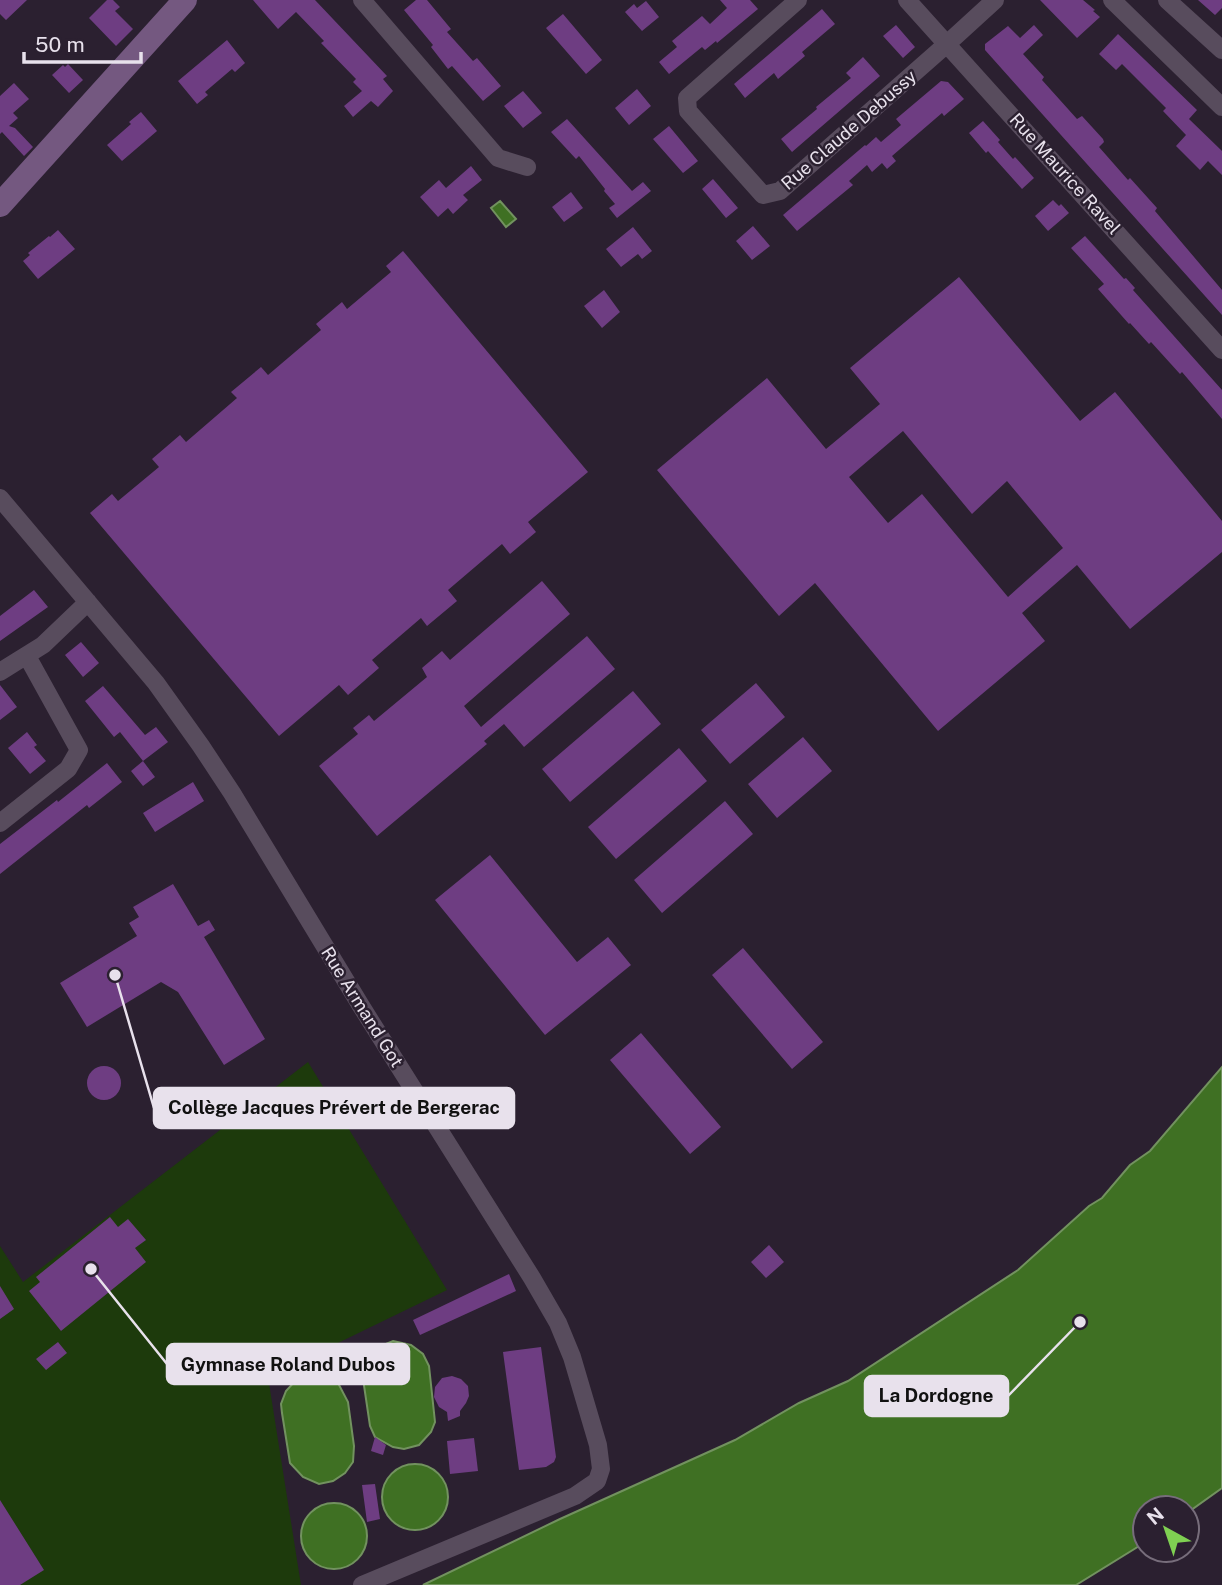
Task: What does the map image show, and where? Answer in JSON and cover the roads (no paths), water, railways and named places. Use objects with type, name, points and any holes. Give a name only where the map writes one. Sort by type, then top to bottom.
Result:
[{"type":"main road","points":[[0,205],[185,0]]},
{"type":"street","points":[[362,0],[498,158],[527,167]]},
{"type":"street","name":"Rue Claude Debussy","points":[[798,0],[687,98],[688,111],[763,195],[780,191],[948,43]]},
{"type":"street","name":"Rue Maurice Ravel","points":[[907,0],[1222,350]]},
{"type":"street","points":[[948,43],[995,0]]},
{"type":"street","points":[[1112,0],[1222,107]]},
{"type":"street","points":[[1167,0],[1222,50]]},
{"type":"street","name":"Rue Armand Got","points":[[0,498],[156,683],[219,774],[360,1006],[532,1278],[558,1323],[572,1356],[598,1445],[601,1469],[597,1481],[575,1496],[362,1585]]},
{"type":"street","points":[[0,671],[43,645],[88,601]]},
{"type":"street","points":[[0,823],[68,769],[79,750],[27,656]]},
{"type":"place","name":"Collège Jacques Prévert de Bergerac","points":[[115,975]]},
{"type":"place","name":"Gymnase Roland Dubos","points":[[91,1269]]},
{"type":"place","name":"La Dordogne","points":[[1080,1322]]}]
